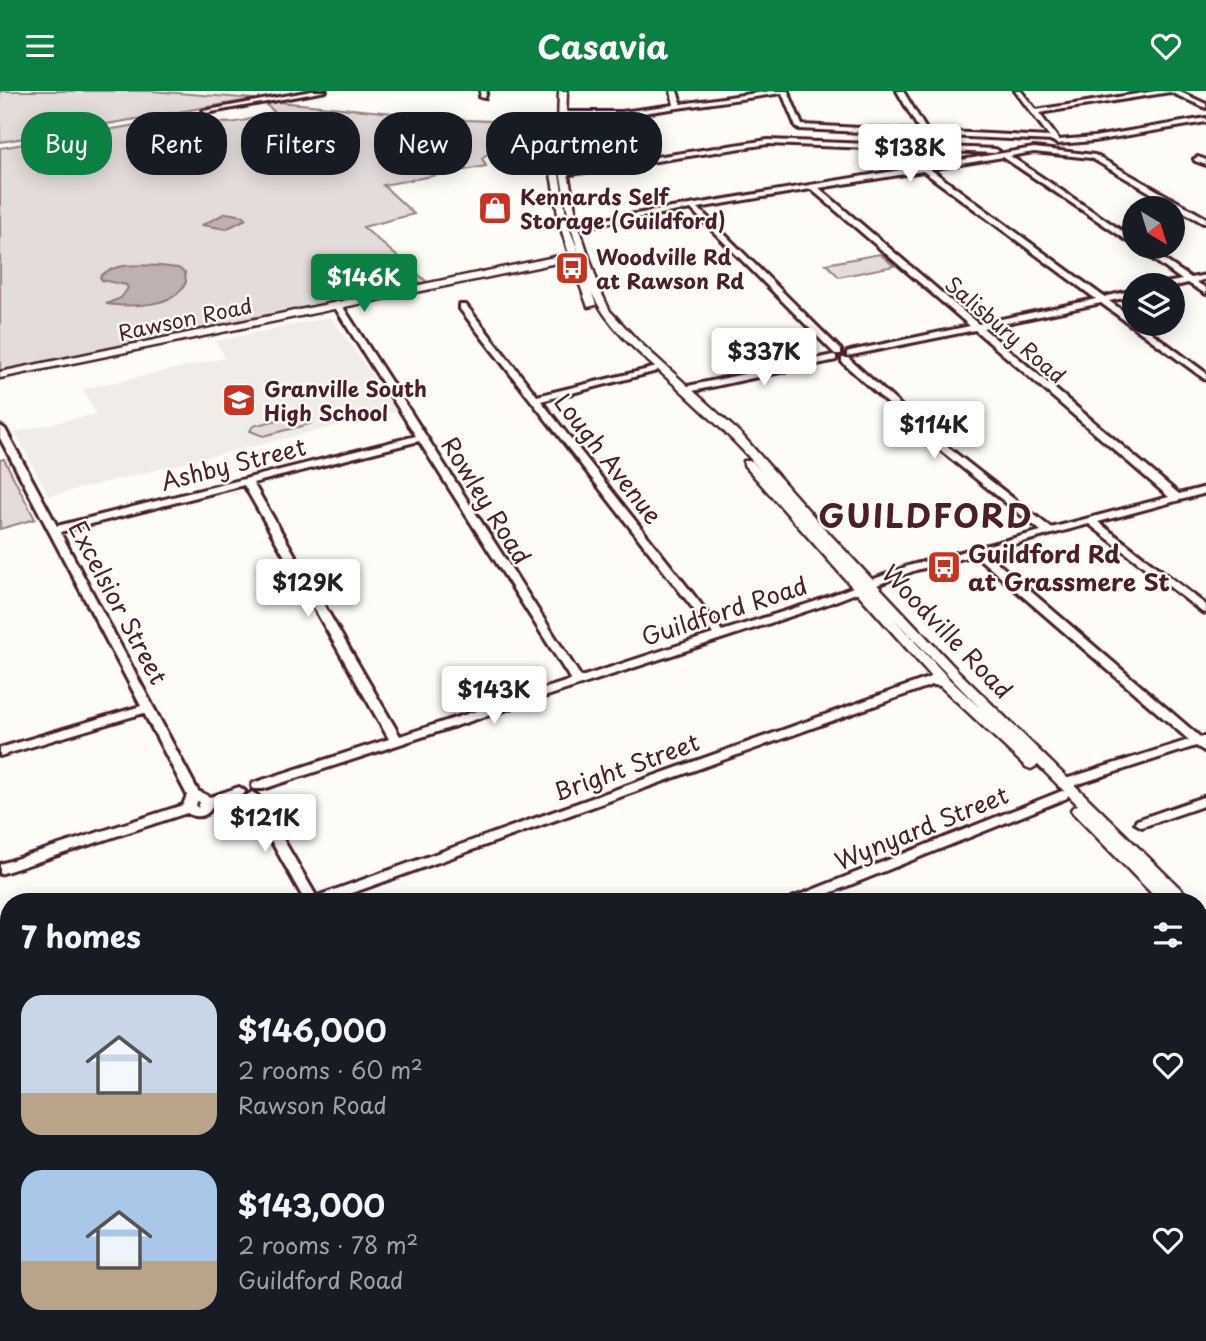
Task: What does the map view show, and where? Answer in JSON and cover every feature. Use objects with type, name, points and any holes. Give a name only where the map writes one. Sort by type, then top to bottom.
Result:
[{"type":"main road","name":"Woodville Road","points":[[556,91],[559,112]]},
{"type":"main road","name":"Woodville Road","points":[[561,112],[563,91]]},
{"type":"main road","name":"Woodville Road","points":[[555,175],[564,225],[606,312],[633,342],[737,436],[944,682],[1176,893]]},
{"type":"main road","name":"Woodville Road","points":[[564,175],[590,304],[603,323],[728,439],[864,585],[953,674],[1160,893]]},
{"type":"main road","name":"Rawson Road","points":[[2,376],[579,255]]},
{"type":"street","points":[[206,111],[323,91]]},
{"type":"street","points":[[674,91],[678,106]]},
{"type":"street","points":[[635,112],[784,91],[799,127],[923,132],[1058,145],[1093,156],[1206,221]]},
{"type":"street","points":[[900,91],[923,132]]},
{"type":"street","points":[[1018,91],[1058,145]]},
{"type":"street","points":[[1034,113],[1168,91]]},
{"type":"street","points":[[1173,91],[1206,106]]},
{"type":"street","points":[[575,226],[1206,120]]},
{"type":"street","points":[[662,158],[768,142],[997,151],[1006,154],[1122,235]]},
{"type":"street","points":[[924,168],[1122,315]]},
{"type":"street","name":"Salisbury Road","points":[[812,186],[1177,498]]},
{"type":"street","points":[[692,206],[841,356],[929,436],[1048,532]]},
{"type":"street","points":[[1157,259],[1206,292]]},
{"type":"street","points":[[1185,282],[1206,277]]},
{"type":"street","points":[[688,389],[1122,295]]},
{"type":"street","name":"Rowley Road","points":[[338,306],[578,681]]},
{"type":"street","name":"Lough Avenue","points":[[463,307],[720,636]]},
{"type":"street","points":[[1150,336],[1206,377]]},
{"type":"street","points":[[536,399],[654,369]]},
{"type":"street","name":"Excelsior Street","points":[[0,429],[197,802]]},
{"type":"street","name":"Ashby Street","points":[[53,530],[422,437]]},
{"type":"street","points":[[247,481],[396,740]]},
{"type":"street","name":"Guildford Road","points":[[0,869],[197,802],[250,791],[396,740],[720,636],[864,585],[977,551],[1204,493]]},
{"type":"street","points":[[1091,521],[1206,610]]},
{"type":"street","points":[[977,551],[1203,743]]},
{"type":"street","name":"Bright Street","points":[[344,893],[931,681],[944,682]]},
{"type":"street","points":[[0,752],[147,708]]},
{"type":"street","name":"Wynyard Street","points":[[816,893],[1063,790],[1203,743]]},
{"type":"street","points":[[250,791],[301,893]]},
{"type":"street","points":[[1142,823],[1206,800]]},
{"type":"shaded area","points":[[0,91],[151,91],[255,99],[178,112],[126,112],[126,121],[112,123],[112,112],[21,112],[21,138],[0,142]]},
{"type":"shaded area","points":[[279,102],[383,112],[374,112],[374,175],[437,175],[383,185],[414,214],[363,227],[427,282],[0,372],[0,148],[21,144],[21,175],[112,175],[112,129],[126,127],[126,175],[227,175],[227,123],[241,121],[241,175],[360,175],[360,112],[275,112],[265,104]]},
{"type":"shaded area","points":[[472,120],[486,121],[486,155],[482,158],[486,166],[472,169]]},
{"type":"shaded area","points":[[226,213],[244,216],[246,219],[226,229],[202,225]]},
{"type":"shaded area","points":[[880,254],[894,266],[839,277],[826,264]]},
{"type":"shaded area","points":[[128,265],[178,268],[185,272],[186,282],[172,297],[151,304],[106,304],[121,298],[128,288],[126,285],[102,280],[100,277],[112,269]]},
{"type":"shaded area","name":"Granville South High School","points":[[331,317],[397,411],[49,496],[15,432],[96,414],[83,389],[225,358],[216,341]]},
{"type":"shaded area","points":[[301,414],[313,419],[310,424],[263,436],[250,431],[253,426]]},
{"type":"shaded area","points":[[4,459],[35,519],[0,529],[0,460]]},
{"type":"place","name":"Kennards Self Storage (Guildford)","points":[[495,208]]},
{"type":"place","name":"Woodville Rd at Rawson Rd","points":[[572,268]]},
{"type":"place","name":"Granville South High School","points":[[239,400]]},
{"type":"place","name":"Guildford Rd at Grassmere St","points":[[944,567]]},
{"type":"district","name":"GUILDFORD","points":[[926,515]]}]
